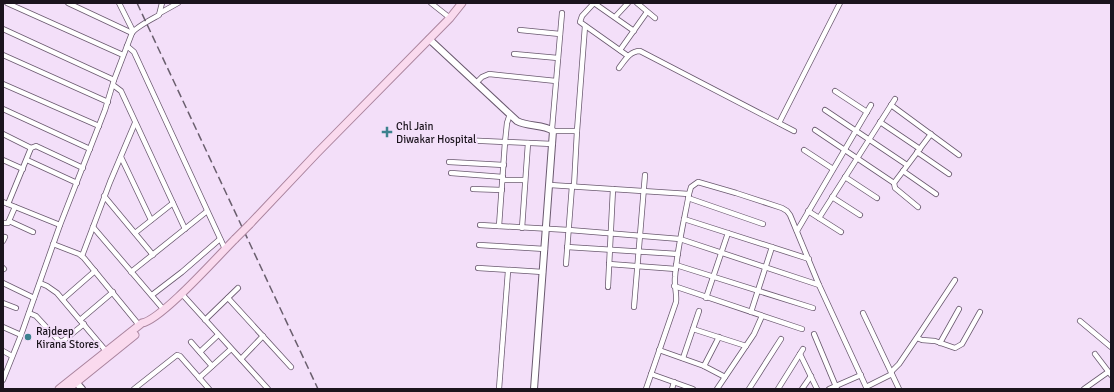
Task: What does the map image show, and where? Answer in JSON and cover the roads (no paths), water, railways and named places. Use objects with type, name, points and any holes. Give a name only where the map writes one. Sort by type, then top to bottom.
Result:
[{"type":"main road","points":[[68,389],[74,380],[106,351],[139,325],[147,322],[164,310],[250,224],[317,153],[450,18],[460,5]]},
{"type":"main road","points":[[59,389],[74,380],[145,327],[147,322]]},
{"type":"street","points":[[7,3],[123,55]]},
{"type":"street","points":[[68,3],[132,32]]},
{"type":"street","points":[[119,3],[132,32]]},
{"type":"street","points":[[4,377],[21,335],[60,225],[108,102],[132,32],[178,3]]},
{"type":"street","points":[[431,3],[450,18]]},
{"type":"street","points":[[628,56],[585,26],[580,22],[580,19],[594,3],[634,31]]},
{"type":"street","points":[[615,17],[628,3]]},
{"type":"street","points":[[637,3],[655,18]]},
{"type":"street","points":[[779,123],[840,3]]},
{"type":"street","points":[[160,13],[161,4]]},
{"type":"street","points":[[620,50],[647,12]]},
{"type":"street","points":[[534,389],[562,13]]},
{"type":"street","points":[[566,264],[585,26]]},
{"type":"street","points":[[3,29],[114,82],[121,91],[172,204],[185,229]]},
{"type":"street","points":[[520,30],[560,34]]},
{"type":"street","points":[[429,39],[522,124],[553,130],[576,131]]},
{"type":"street","points":[[127,46],[134,52],[206,212],[225,249]]},
{"type":"street","points":[[619,68],[628,56],[633,52],[640,51],[794,131]]},
{"type":"street","points":[[514,54],[558,58]]},
{"type":"street","points":[[3,55],[108,102]]},
{"type":"street","points":[[476,83],[482,77],[489,74],[556,81]]},
{"type":"street","points":[[3,84],[99,126]]},
{"type":"street","points":[[835,91],[867,112]]},
{"type":"street","points":[[819,218],[895,99]]},
{"type":"street","points":[[797,231],[871,105]]},
{"type":"street","points":[[891,105],[959,155]]},
{"type":"street","points":[[3,109],[90,149]]},
{"type":"street","points":[[825,110],[907,165]]},
{"type":"street","points":[[500,226],[505,142],[507,123],[510,114]]},
{"type":"street","points":[[82,256],[104,196],[135,122]]},
{"type":"street","points":[[880,122],[950,174]]},
{"type":"street","points":[[815,130],[894,183],[895,188],[918,207]]},
{"type":"street","points":[[3,134],[32,148],[36,146],[83,168]]},
{"type":"street","points":[[894,183],[931,134]]},
{"type":"street","points":[[461,140],[553,144]]},
{"type":"street","points":[[522,228],[528,143]]},
{"type":"street","points":[[8,204],[32,148]]},
{"type":"street","points":[[804,150],[833,169]]},
{"type":"street","points":[[120,156],[151,220]]},
{"type":"street","points":[[3,160],[23,169]]},
{"type":"street","points":[[27,160],[77,183]]},
{"type":"street","points":[[449,162],[504,165]]},
{"type":"street","points":[[903,171],[936,194]]},
{"type":"street","points":[[451,173],[525,180]]},
{"type":"street","points":[[634,307],[645,175]]},
{"type":"street","points":[[845,177],[876,198]]},
{"type":"street","points":[[646,389],[676,302],[674,286],[680,239],[688,196],[694,184],[698,182],[782,208],[790,215],[819,285],[866,388],[892,373],[955,280]]},
{"type":"street","points":[[550,184],[688,196],[763,224]]},
{"type":"street","points":[[473,189],[502,190]]},
{"type":"street","points":[[608,288],[613,189]]},
{"type":"street","points":[[104,196],[153,255]]},
{"type":"street","points":[[832,197],[860,215]]},
{"type":"street","points":[[3,202],[60,225]]},
{"type":"street","points":[[135,233],[172,204]]},
{"type":"street","points":[[3,223],[7,224],[15,207]]},
{"type":"street","points":[[808,211],[841,232]]},
{"type":"street","points":[[131,272],[206,212]]},
{"type":"street","points":[[684,220],[808,259]]},
{"type":"street","points":[[9,221],[33,232]]},
{"type":"street","points":[[480,225],[546,230],[569,230],[680,239],[819,285]]},
{"type":"street","points":[[93,227],[164,310]]},
{"type":"street","points":[[706,298],[728,233]]},
{"type":"street","points":[[152,295],[182,272],[220,239]]},
{"type":"street","points":[[53,244],[82,256],[139,325]]},
{"type":"street","points":[[479,245],[545,249]]},
{"type":"street","points":[[567,247],[678,254]]},
{"type":"street","points":[[751,312],[772,248]]},
{"type":"street","points":[[609,264],[676,267],[713,276],[813,308]]},
{"type":"street","points":[[478,268],[543,272]]},
{"type":"street","points":[[63,299],[95,271]]},
{"type":"street","points":[[499,389],[508,271]]},
{"type":"street","points":[[3,283],[34,298]]},
{"type":"street","points":[[40,283],[51,288],[63,299],[106,351]]},
{"type":"street","points":[[674,286],[802,329]]},
{"type":"street","points":[[205,320],[238,288]]},
{"type":"street","points":[[29,313],[36,316],[60,342],[63,341],[113,292]]},
{"type":"street","points":[[181,293],[230,349],[268,389]]},
{"type":"street","points":[[228,298],[291,367]]},
{"type":"street","points":[[3,303],[16,308]]},
{"type":"street","points":[[940,342],[959,308]]},
{"type":"street","points":[[683,358],[698,311]]},
{"type":"street","points":[[917,338],[940,342],[950,347],[959,347],[980,312]]},
{"type":"street","points":[[863,313],[899,389]]},
{"type":"street","points":[[717,389],[754,334],[762,316]]},
{"type":"street","points":[[1080,321],[1111,347]]},
{"type":"street","points":[[3,327],[21,335]]},
{"type":"street","points":[[693,329],[746,346]]},
{"type":"street","points":[[814,334],[836,388]]},
{"type":"street","points":[[200,352],[218,335]]},
{"type":"street","points":[[241,359],[263,336]]},
{"type":"street","points":[[704,366],[719,337]]},
{"type":"street","points":[[749,389],[781,339]]},
{"type":"street","points":[[191,342],[212,366]]},
{"type":"street","points":[[198,378],[230,349]]},
{"type":"street","points":[[778,389],[803,349]]},
{"type":"street","points":[[659,350],[704,366],[725,377]]},
{"type":"street","points":[[3,351],[12,356]]},
{"type":"street","points":[[800,354],[817,389]]},
{"type":"street","points":[[1084,389],[1110,374],[1095,354]]},
{"type":"street","points":[[134,389],[177,355],[180,356],[209,389]]},
{"type":"street","points":[[651,374],[693,389]]},
{"type":"street","points":[[829,389],[836,388],[861,375]]},
{"type":"street","points":[[802,389],[811,376]]},
{"type":"street","points":[[74,380],[82,389]]},
{"type":"street","points":[[672,389],[674,382]]},
{"type":"railway","points":[[137,3],[318,389]]},
{"type":"place","name":"Chl Jain Diwakar Hospital","points":[[387,132]]},
{"type":"place","name":"Rajdeep Kirana Stores","points":[[28,337]]}]
